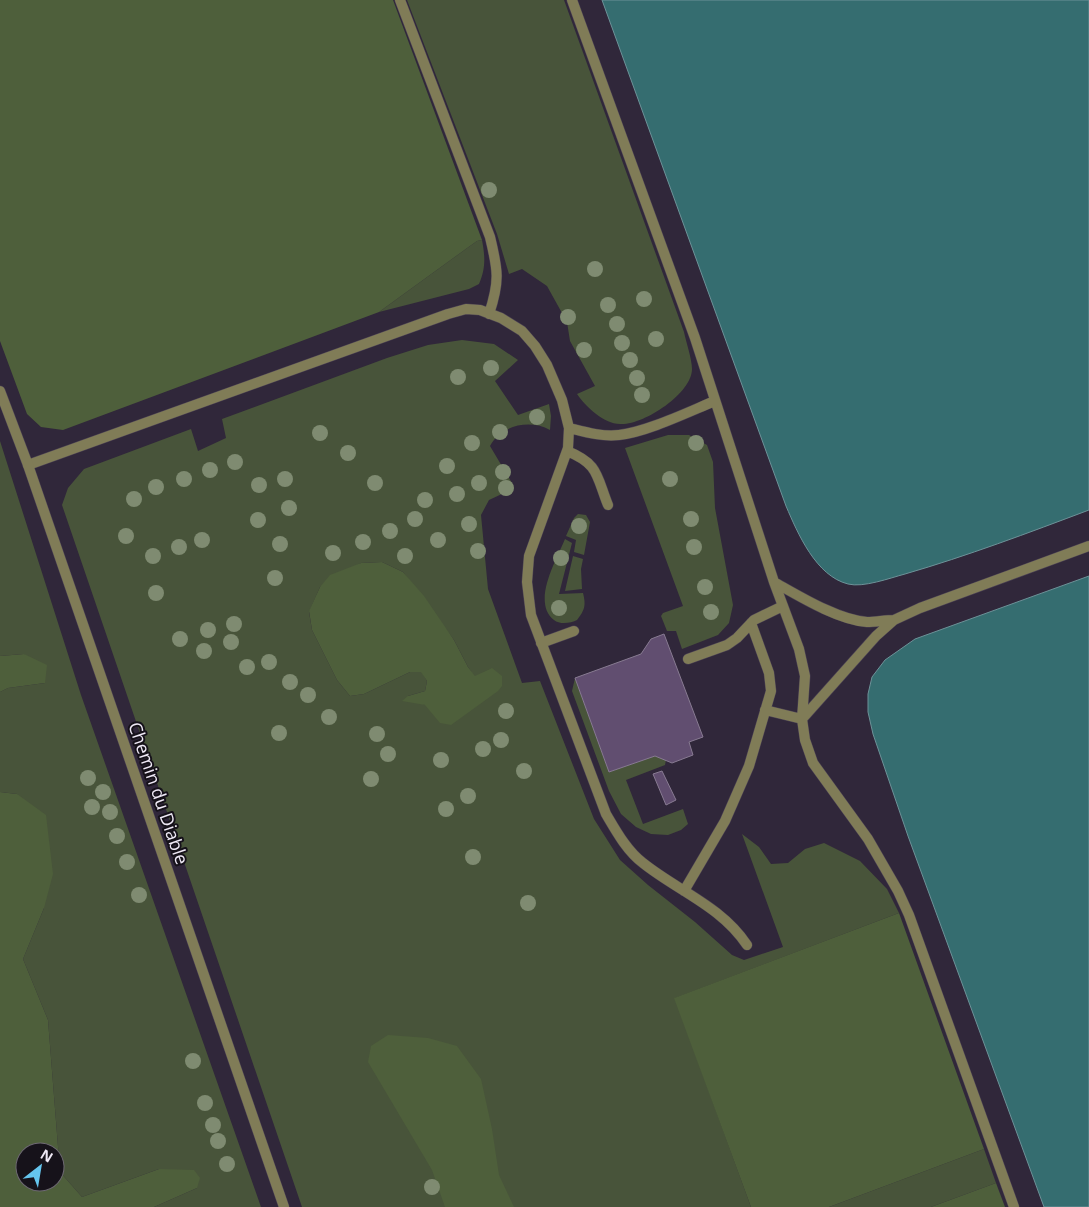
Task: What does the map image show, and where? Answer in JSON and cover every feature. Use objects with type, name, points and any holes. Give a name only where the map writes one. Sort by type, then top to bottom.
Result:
[{"type":"street","points":[[400,0],[490,237],[497,269],[497,282],[489,314]]},
{"type":"street","points":[[572,0],[695,338],[774,582],[799,649],[804,676],[802,720],[805,740],[813,762],[824,780],[868,839],[898,891],[909,915],[1014,1207]]},
{"type":"street","points":[[28,465],[466,309],[480,310],[501,318],[522,331],[535,346],[547,365],[562,400],[569,428],[567,451],[529,556],[527,582],[531,615],[541,643],[606,814],[619,836],[641,862],[723,917],[737,930],[747,945]]},
{"type":"street","name":"Chemin du Diable","points":[[0,391],[28,465],[284,1207]]},
{"type":"street","points":[[569,428],[597,435],[618,436],[642,430],[714,401]]},
{"type":"street","points":[[567,451],[591,464],[608,505]]},
{"type":"street","points":[[802,720],[876,636],[894,620],[920,608],[1089,546]]},
{"type":"street","points":[[774,582],[814,604],[850,618],[867,622],[894,620]]},
{"type":"street","points":[[688,659],[727,645],[768,612],[783,606]]},
{"type":"street","points":[[684,891],[725,821],[749,766],[766,710],[771,684],[769,673],[751,624]]},
{"type":"street","points":[[541,643],[574,631]]},
{"type":"street","points":[[766,710],[802,720]]},
{"type":"shaded area","points":[[0,0],[393,0],[482,240],[477,241],[379,312],[63,430],[41,427],[27,414],[0,341]]},
{"type":"shaded area","points":[[407,0],[564,0],[684,332],[690,356],[692,369],[690,379],[675,398],[664,407],[641,420],[620,424],[601,418],[577,394],[595,386],[570,341],[567,322],[547,286],[522,269],[509,274],[497,234]]},
{"type":"shaded area","points":[[602,0],[1089,0],[1089,510],[951,560],[869,584],[854,585],[837,580],[817,563],[802,541],[786,506]]},
{"type":"shaded area","points":[[482,240],[484,262],[479,284],[469,289],[379,312],[477,241]]},
{"type":"shaded area","points":[[462,340],[494,344],[518,360],[495,381],[518,415],[549,404],[551,416],[550,430],[534,425],[517,426],[501,433],[490,446],[512,483],[504,493],[489,500],[481,515],[488,589],[522,683],[540,681],[594,819],[620,860],[732,955],[744,960],[783,947],[742,834],[759,847],[771,864],[788,863],[805,849],[824,843],[860,861],[887,889],[899,913],[675,998],[751,1207],[302,1207],[62,505],[68,488],[84,469],[191,429],[198,451],[226,438],[222,419],[387,358],[428,345]],"holes":[[[382,562],[403,572],[454,640],[475,677],[492,668],[425,705],[408,696],[425,691],[427,681],[422,672],[410,672],[364,694],[350,696],[337,680],[312,630],[309,612],[320,587],[361,563]]]},
{"type":"shaded area","points":[[668,435],[689,435],[707,445],[713,462],[715,508],[733,605],[729,623],[718,635],[682,649],[676,631],[667,631],[661,616],[663,613],[683,606],[625,448]]},
{"type":"shaded area","points":[[0,441],[81,695],[261,1207],[154,1207],[197,1188],[159,1169],[82,1197],[65,1178],[65,1142],[58,1142],[48,1020],[23,959],[44,908],[17,794],[0,792],[0,692],[8,688],[45,683],[24,654],[0,656]]},
{"type":"shaded area","points":[[578,514],[586,515],[590,522],[584,555],[574,552],[576,540],[566,536],[574,518]]},
{"type":"shaded area","points":[[565,539],[572,543],[559,594],[583,593],[585,604],[577,620],[569,623],[556,622],[548,612],[545,603],[548,580]]},
{"type":"shaded area","points":[[573,556],[583,559],[581,569],[582,589],[565,591]]},
{"type":"shaded area","points":[[382,562],[403,572],[424,596],[454,640],[468,667],[475,676],[492,668],[502,676],[502,686],[498,691],[451,725],[440,723],[425,705],[402,701],[408,696],[425,691],[427,681],[421,672],[410,672],[364,694],[350,696],[337,680],[312,630],[309,611],[320,587],[330,575],[361,563]]},
{"type":"shaded area","points":[[1089,576],[1089,1207],[1044,1207],[908,836],[873,734],[868,712],[868,694],[872,677],[885,660],[915,639]]},
{"type":"shaded area","points":[[24,654],[47,665],[45,683],[8,688],[0,692],[0,656]]},
{"type":"shaded area","points":[[575,678],[609,772],[655,756],[666,760],[665,765],[626,780],[643,824],[683,809],[688,824],[681,830],[668,835],[651,834],[636,827],[621,814],[609,791],[572,691]]},
{"type":"shaded area","points":[[0,792],[17,794],[46,815],[53,874],[44,908],[23,959],[48,1020],[58,1142],[15,1142],[15,1192],[65,1192],[65,1178],[82,1197],[159,1169],[194,1170],[200,1178],[197,1188],[154,1207],[0,1207]]},
{"type":"shaded area","points":[[899,913],[984,1149],[829,1207],[751,1207],[674,998]]},
{"type":"shaded area","points":[[388,1035],[428,1038],[457,1046],[481,1079],[492,1129],[499,1175],[514,1207],[445,1207],[432,1170],[368,1062],[371,1046]]},
{"type":"shaded area","points":[[984,1149],[996,1183],[931,1207],[829,1207]]},
{"type":"shaded area","points":[[996,1183],[1005,1207],[931,1207]]},
{"type":"building","points":[[664,634],[703,737],[689,742],[693,755],[672,763],[655,756],[609,772],[575,678],[641,654],[651,639]]},
{"type":"building","points":[[662,771],[676,800],[666,805],[653,774]]}]
